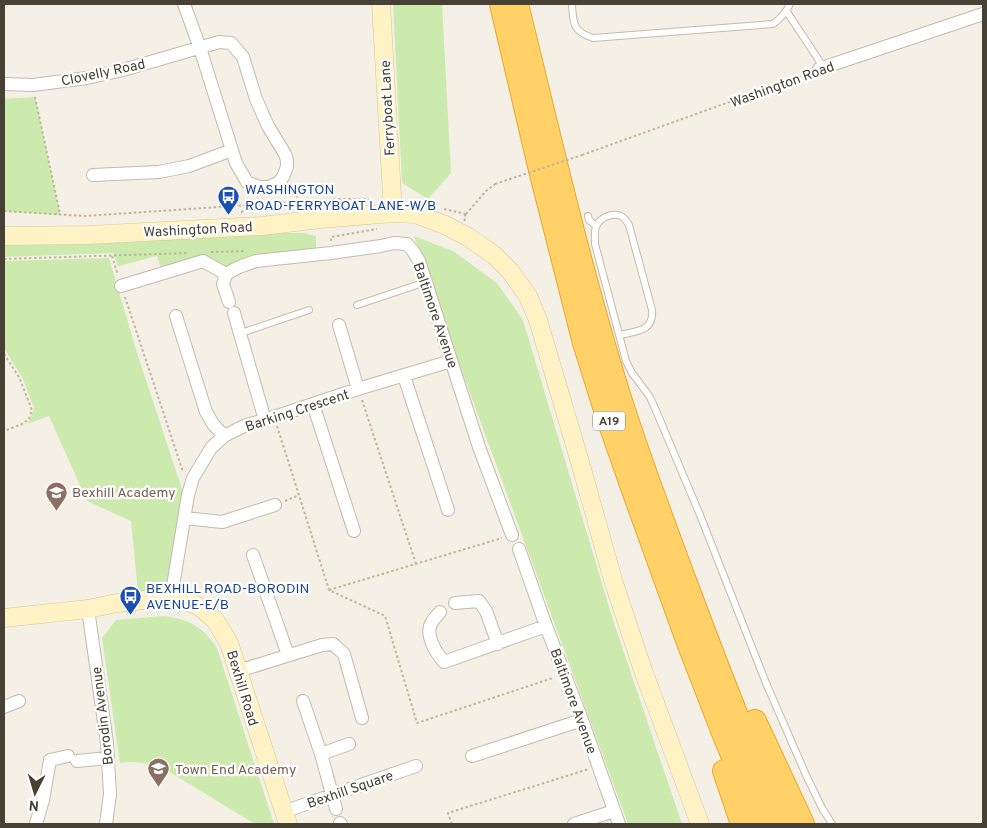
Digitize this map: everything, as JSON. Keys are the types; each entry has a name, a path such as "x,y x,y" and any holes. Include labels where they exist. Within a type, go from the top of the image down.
{"highway":[{"name":"A19","path":"501,4 539,166 584,344 609,422 687,640 761,824"},
{"name":"A19","path":"518,4 555,162 615,382 648,482 715,660 781,824"},
{"path":"648,482 725,657 802,824"},
{"path":"656,555 677,633 742,824"}],"street":[{"path":"184,4 236,162 247,182 259,187 269,187 278,183 283,177"},
{"name":"Ferryboat Lane","path":"381,4 393,213"},
{"name":"Washington Road","path":"822,69 983,14"},
{"name":"Clovelly Road","path":"4,84 33,85 96,76 220,42 231,43 244,57 256,99 268,126 287,160 287,167 283,177"},
{"path":"92,175 159,172 182,168 232,150"},
{"name":"Washington Road","path":"4,236 88,235 262,226 393,213 416,214 444,225 468,237 494,255 510,271 528,296 541,330 613,580 644,673 700,824"},
{"name":"Baltimore Avenue","path":"226,274 256,261 331,253 381,246 394,242 407,244 414,251 419,261 480,447 512,535"},
{"path":"121,286 203,262 226,274 223,284 270,418"},
{"path":"176,316 206,412 213,424 224,436"},
{"path":"339,325 358,390"},
{"name":"Barking Crescent","path":"171,598 189,491 193,478 211,448 224,436 246,425 451,361"},
{"path":"404,376 448,510"},
{"path":"313,404 354,531"},
{"path":"185,518 222,522 275,505"},
{"name":"Baltimore Avenue","path":"519,549 619,824"},
{"path":"253,554 288,655"},
{"name":"Bexhill Road","path":"4,618 88,609 117,603 153,599 180,598 200,607 215,620 230,643 285,818"},
{"path":"455,603 479,600 486,610 498,644"},
{"name":"Borodin Avenue","path":"88,609 106,733 110,794 106,824"},
{"path":"440,612 431,623 430,634 437,653 444,662 546,626"},
{"path":"238,671 322,644 333,644 344,654 362,718"},
{"path":"4,707 19,701"},
{"path":"303,701 321,754 336,809"},
{"path":"472,756 582,720"},
{"path":"321,754 349,744"},
{"path":"36,824 43,800 50,760 108,758"},
{"name":"Bexhill Square","path":"285,818 332,795 416,766"},
{"path":"574,824 614,811"}],"lane":[{"path":"572,4 573,21 576,29 583,35 593,38 773,24 787,12 790,4"},
{"path":"787,12 822,69"},
{"path":"620,335 645,328 652,322 653,317 629,226 626,220 617,215 599,221 594,237 626,361 632,373 650,397 681,468 785,729 822,808 832,824"},
{"path":"588,216 589,220 596,226"},
{"path":"357,305 426,282"},
{"path":"241,333 309,310"}],"path":[{"name":"Washington Road","path":"466,214 486,191 495,184 733,102 822,69"},
{"path":"33,85 60,215"},
{"path":"283,177 300,201 319,204"},
{"path":"4,211 85,216 300,201 368,199 370,202"},
{"path":"240,213 264,204"},
{"path":"112,256 189,491"},
{"path":"4,354 19,377 32,410 29,419 4,431"},
{"path":"358,390 416,564"},
{"path":"270,418 299,495 329,590 385,616 417,723 565,674"},
{"path":"275,505 299,495"},
{"path":"329,590 512,535"},
{"path":"452,824 448,813 598,766"}],"green space":[{"path":"393,4 442,4 451,173 428,199 402,183"},
{"path":"35,97 60,215 4,211 4,99"},
{"path":"303,233 316,236 316,249 246,259 227,266 161,269 157,256 118,266 113,253 4,257 4,245 49,245"},
{"path":"414,236 453,251 497,283 523,320 613,620 682,824 628,824"},
{"path":"109,258 138,356 183,492 169,581 156,593 138,593 131,521 87,501 49,416 27,424 34,408 23,379 4,348 4,261"},
{"path":"164,616 195,625 206,634 217,648 274,824 255,824 168,771 138,762 120,763 102,638 116,620"}],"place":[{"name":"WASHINGTON ROAD-FERRYBOAT LANE-W/B","path":"229,216"},
{"name":"Bexhill Academy","path":"56,511"},
{"name":"BEXHILL ROAD-BORODIN AVENUE-E/B","path":"130,615"},
{"name":"Town End Academy","path":"159,788"}]}
